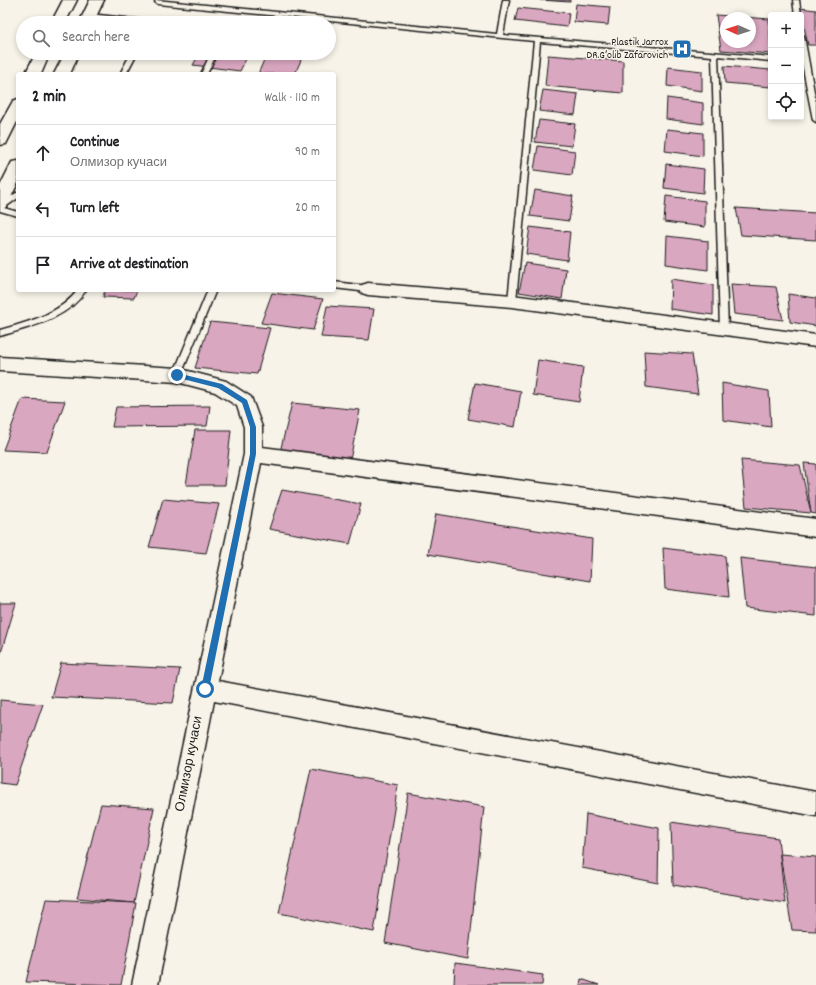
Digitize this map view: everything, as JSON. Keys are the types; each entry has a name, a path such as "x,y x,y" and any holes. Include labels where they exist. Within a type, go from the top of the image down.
{"main road":[{"path":"62,16 70,0"},
{"path":"89,16 97,0"},
{"path":"34,72 40,60"},
{"path":"63,72 69,60"},
{"path":"0,140 16,108"},
{"path":"0,203 16,170"}],"street":[{"path":"368,289 512,301 816,341"},
{"path":"0,364 177,375"},
{"name":"Олмизор кучаси","path":"146,985 253,454 253,427 245,402 220,386 177,375"},
{"path":"253,454 816,528"},
{"path":"205,689 816,804"}],"lane":[{"path":"159,0 158,2 299,16"},
{"path":"500,36 506,0"},
{"path":"796,0 798,12"},
{"path":"336,20 536,40 768,59"},
{"path":"512,301 536,40"},
{"path":"715,54 724,329"},
{"path":"124,72 130,60"},
{"path":"205,72 211,60"},
{"path":"804,65 816,120"},
{"path":"808,79 816,80"},
{"path":"0,208 16,196"},
{"path":"0,208 16,213"},
{"path":"336,285 368,289"},
{"path":"0,333 40,321 73,302 80,292"},
{"path":"177,375 211,292"}],"building":[{"path":"540,0 570,0 570,2"},
{"path":"576,4 610,7 608,25 574,22"},
{"path":"518,8 569,13 567,27 515,21"},
{"path":"800,8 816,10 816,45 808,45 804,26 804,12 801,12"},
{"path":"716,15 720,15 720,43"},
{"path":"756,18 768,19 768,54 721,50 721,48 756,48"},
{"path":"548,55 623,61 623,93 545,86"},
{"path":"196,60 246,60 240,71 193,65"},
{"path":"264,60 301,60 296,72 259,72"},
{"path":"724,66 768,70 768,87 725,83"},
{"path":"668,67 702,71 702,91 667,86"},
{"path":"543,90 578,94 575,115 539,111"},
{"path":"667,98 703,103 703,124 666,119"},
{"path":"539,120 575,124 572,146 535,142"},
{"path":"667,129 703,133 703,156 665,151"},
{"path":"538,146 575,151 572,175 534,170"},
{"path":"666,164 704,169 703,193 664,188"},
{"path":"535,190 573,196 569,221 530,216"},
{"path":"666,196 705,201 705,227 664,222"},
{"path":"736,208 816,213 816,240 741,235"},
{"path":"530,227 570,232 567,260 526,254"},
{"path":"667,236 708,241 708,270 666,264"},
{"path":"525,263 566,269 562,299 519,292"},
{"path":"671,279 713,285 713,315 670,309"},
{"path":"731,284 776,287 783,320 734,314"},
{"path":"104,292 136,292 134,298 103,297"},
{"path":"272,293 323,299 313,330 261,323"},
{"path":"788,294 816,298 816,326 790,322"},
{"path":"327,306 374,309 369,340 321,337"},
{"path":"210,322 270,328 257,374 195,368"},
{"path":"644,351 692,354 698,394 646,387"},
{"path":"538,360 583,367 579,402 533,395"},
{"path":"475,383 521,391 515,427 468,419"},
{"path":"722,383 769,391 771,427 723,420"},
{"path":"22,399 65,401 47,452 3,450"},
{"path":"292,403 360,410 350,460 280,452"},
{"path":"210,406 207,426 112,427 116,407"},
{"path":"195,430 231,430 225,485 186,485"},
{"path":"741,460 800,465 811,513 746,507"},
{"path":"804,463 816,464 816,514 811,513"},
{"path":"282,490 361,504 350,544 269,529"},
{"path":"163,499 219,504 206,553 149,547"},
{"path":"436,514 592,539 590,581 428,554"},
{"path":"663,548 725,556 729,597 665,589"},
{"path":"740,558 816,567 816,616 745,608"},
{"path":"0,603 16,603 0,656"},
{"path":"61,663 180,669 173,703 51,697"},
{"path":"0,700 43,704 15,785 0,783"},
{"path":"311,769 398,785 374,932 279,913"},
{"path":"408,793 484,807 468,959 385,943"},
{"path":"101,804 154,808 134,903 77,898"},
{"path":"586,814 659,828 658,883 582,868"},
{"path":"671,822 778,838 785,903 673,885"},
{"path":"780,854 816,857 816,931 792,930"},
{"path":"46,899 136,903 121,985 26,982"},
{"path":"455,963 543,975 542,985 454,985"},
{"path":"581,979 599,985 580,985"}],"place":[{"name":"Plastik Jarrox DR.G’olib Zafarovich","path":"682,49"}],"route":[{"path":"177,375 220,386 245,402 253,427 253,454 205,689"}]}
